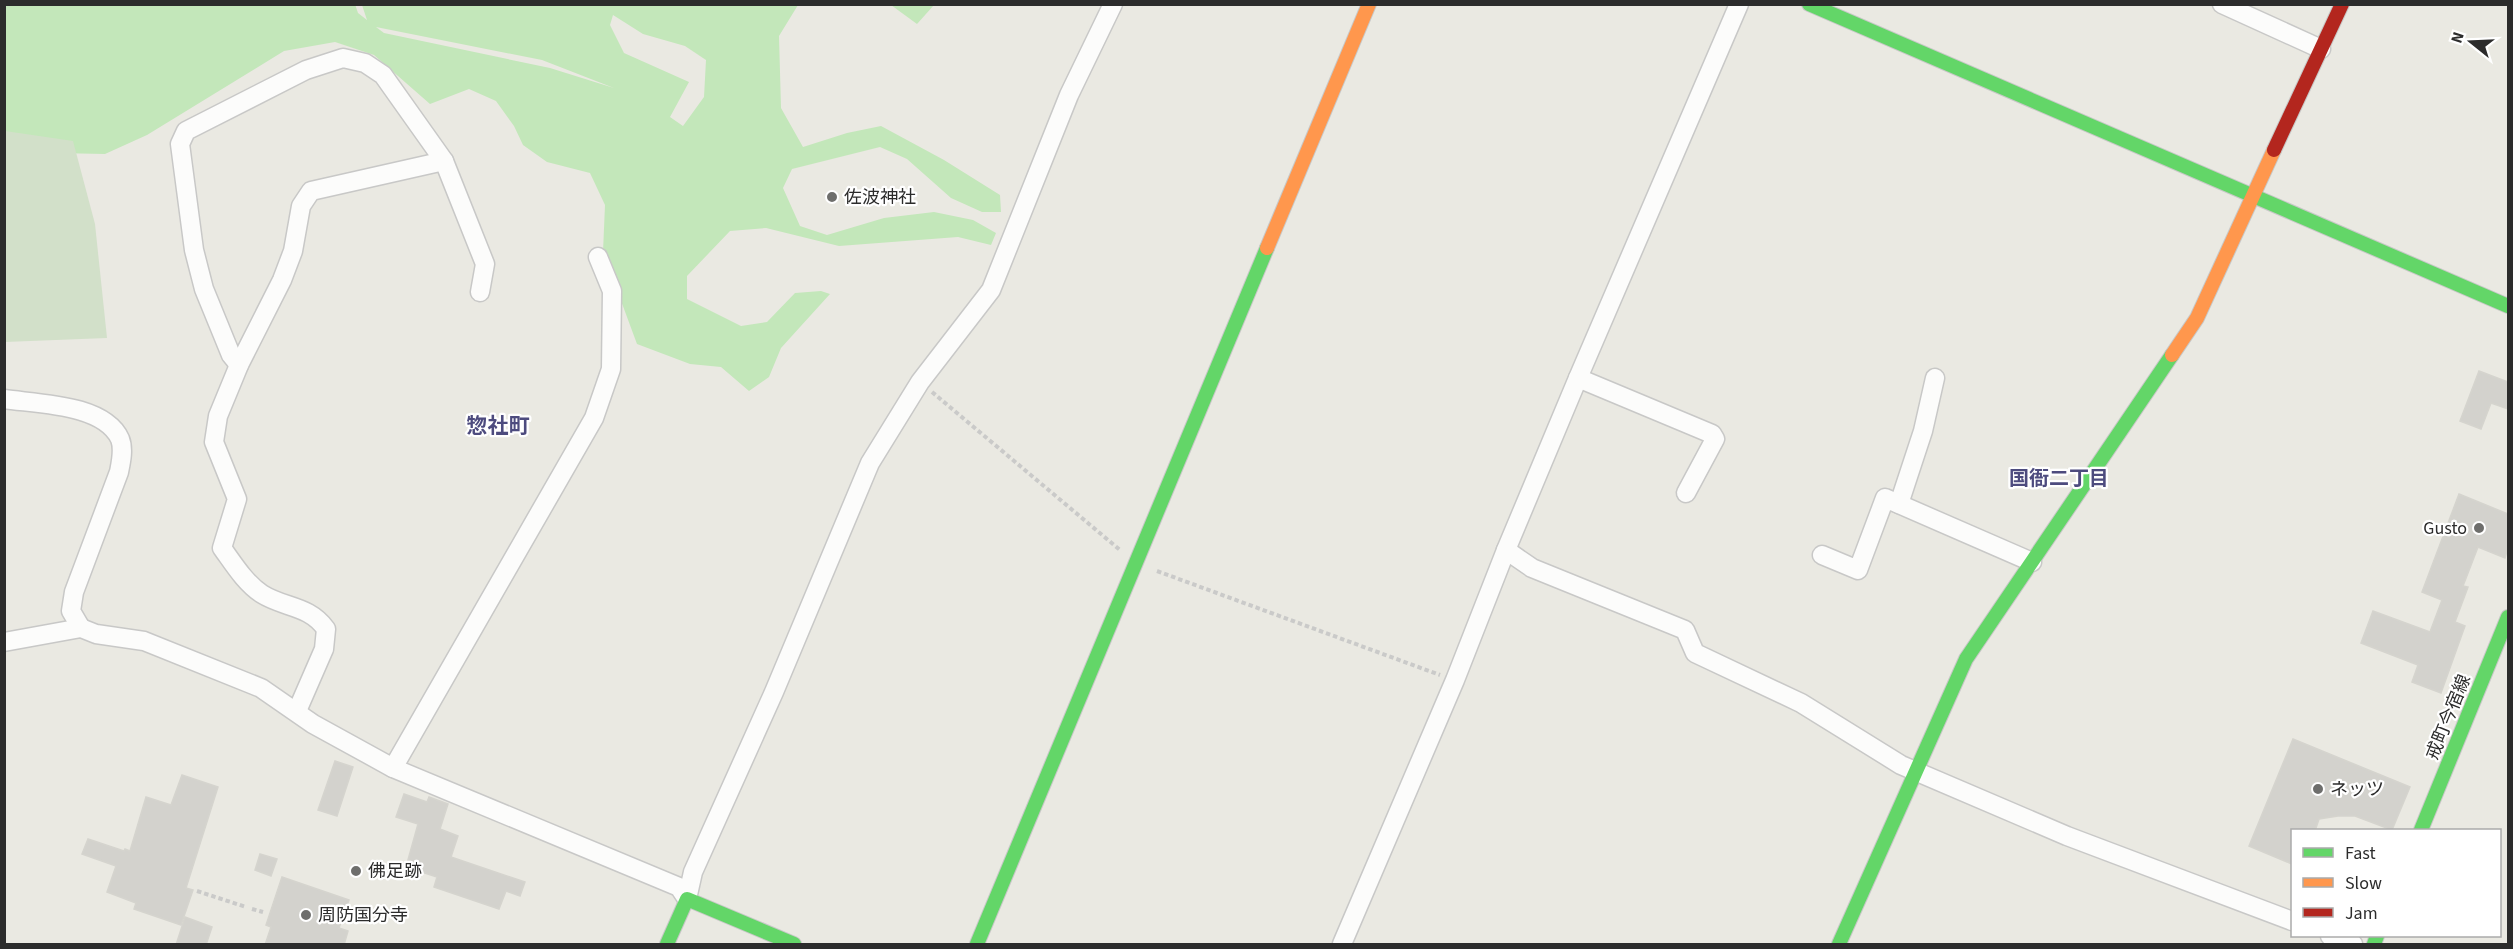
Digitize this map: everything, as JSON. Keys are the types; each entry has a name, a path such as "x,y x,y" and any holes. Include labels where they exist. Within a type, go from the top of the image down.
{"street":[{"path":"667,945 687,899 693,872 774,692 870,463 920,382 991,290 1069,96 1113,4"},
{"path":"977,945 1369,4"},
{"path":"1342,945 1455,680 1506,550 1578,378 1739,4"},
{"path":"1809,4 2508,306"},
{"path":"2222,4 2321,49"},
{"path":"1839,945 1966,659 2197,318 2255,197 2342,4"},
{"path":"239,366 231,355 204,289 194,250 180,144 186,131 306,70 343,58 365,63 383,75 444,161 485,264 480,292"},
{"path":"297,711 324,649 326,630 318,618 261,594 237,569 222,548 223,538 237,499 214,442 218,416 239,366 282,280 293,251 301,206 311,191 444,161"},
{"path":"393,768 594,418 611,369 612,291 598,257"},
{"path":"1578,378 1712,434 1715,439 1686,493"},
{"path":"1899,504 1923,431 1935,378"},
{"path":"4,399 80,410 100,418 112,428 120,441 122,457 119,472 74,592 71,611 81,628"},
{"path":"1822,555 1858,570 1885,498 2032,562"},
{"path":"1506,550 1533,568 1685,630 1695,653 1801,703 1901,765 2067,836 2291,921"},
{"name":"戒町今宿線","path":"2422,829 2508,616"},
{"path":"4,642 81,628 96,634 144,641 261,688 313,724 393,768 679,887 687,899 794,945"},
{"path":"2333,937 2353,945"}],"path":[{"path":"920,382 1136,563 1455,680"},
{"path":"196,891 246,907"},
{"path":"252,909 263,912"}],"green space":[{"path":"355,4 358,13 367,20 362,5 798,5 779,36 781,108 803,147 847,133 881,126 944,160 1000,195 1001,212 982,212 951,198 907,159 880,147 792,169 783,188 800,226 827,235 884,218 934,212 973,220 996,233 991,245 958,237 839,246 766,228 730,231 687,276 687,299 741,326 767,322 795,293 821,291 830,294 781,348 769,377 749,391 721,367 690,364 637,344 603,252 605,205 590,173 547,162 523,145 514,126 496,101 469,89 430,104 374,55 335,42 284,51 147,135 105,154 5,152 5,5","holes":["613,15 643,34 685,46 706,60 704,97 683,126 670,117 689,82 624,53 610,25","376,27 542,60 614,88 550,68 384,33"]},
{"path":"891,5 934,5 917,24"},
{"path":"5,131 73,141 95,224 107,338 5,342"}],"building":[{"path":"2479,371 2508,382 2508,409 2491,403 2481,429 2460,421"},
{"path":"2459,494 2508,514 2508,548 2505,558 2478,547 2463,586 2468,587 2455,622 2465,626 2441,693 2412,682 2418,665 2361,643 2373,611 2430,632 2442,600 2422,592"},
{"path":"2293,739 2410,787 2392,829 2355,816 2319,819 2316,829 2291,829 2291,864 2249,846"},
{"path":"335,761 353,767 337,816 318,810"},
{"path":"182,775 218,787 186,888 193,890 181,925 134,909 136,903 107,892 116,866 82,854 88,839 130,851 146,797 171,805"},
{"path":"404,794 427,802 429,797 448,804 440,829 458,836 451,857 525,882 520,896 506,891 499,909 434,887 437,877 406,867 418,824 396,817"},
{"path":"260,854 277,859 271,876 255,870"},
{"name":"周防国分寺","path":"282,877 349,900 339,928 348,931 344,945 265,945 271,927 266,925"},
{"path":"185,917 212,927 206,945 176,945"}],"traffic: fast":[{"path":"1809,4 2508,306"},
{"path":"977,944 1267,248"},
{"path":"1839,944 1966,659 2172,355"},
{"path":"2421,829 2508,617"},
{"path":"667,944 687,899 794,944"},
{"path":"2374,944 2377,937"}],"traffic: slow":[{"path":"1267,248 1369,4"},
{"path":"2172,355 2197,318 2274,150"}],"traffic: jam":[{"path":"2274,150 2342,4"}],"place":[{"name":"佐波神社","path":"832,197"},
{"name":"Gusto","path":"2479,528"},
{"name":"ネッツ","path":"2318,789"},
{"name":"佛足跡","path":"356,871"},
{"name":"周防国分寺","path":"306,915"}],"district":[{"name":"惣社町","path":"498,426"},
{"name":"国衙二丁目","path":"2059,478"}]}
